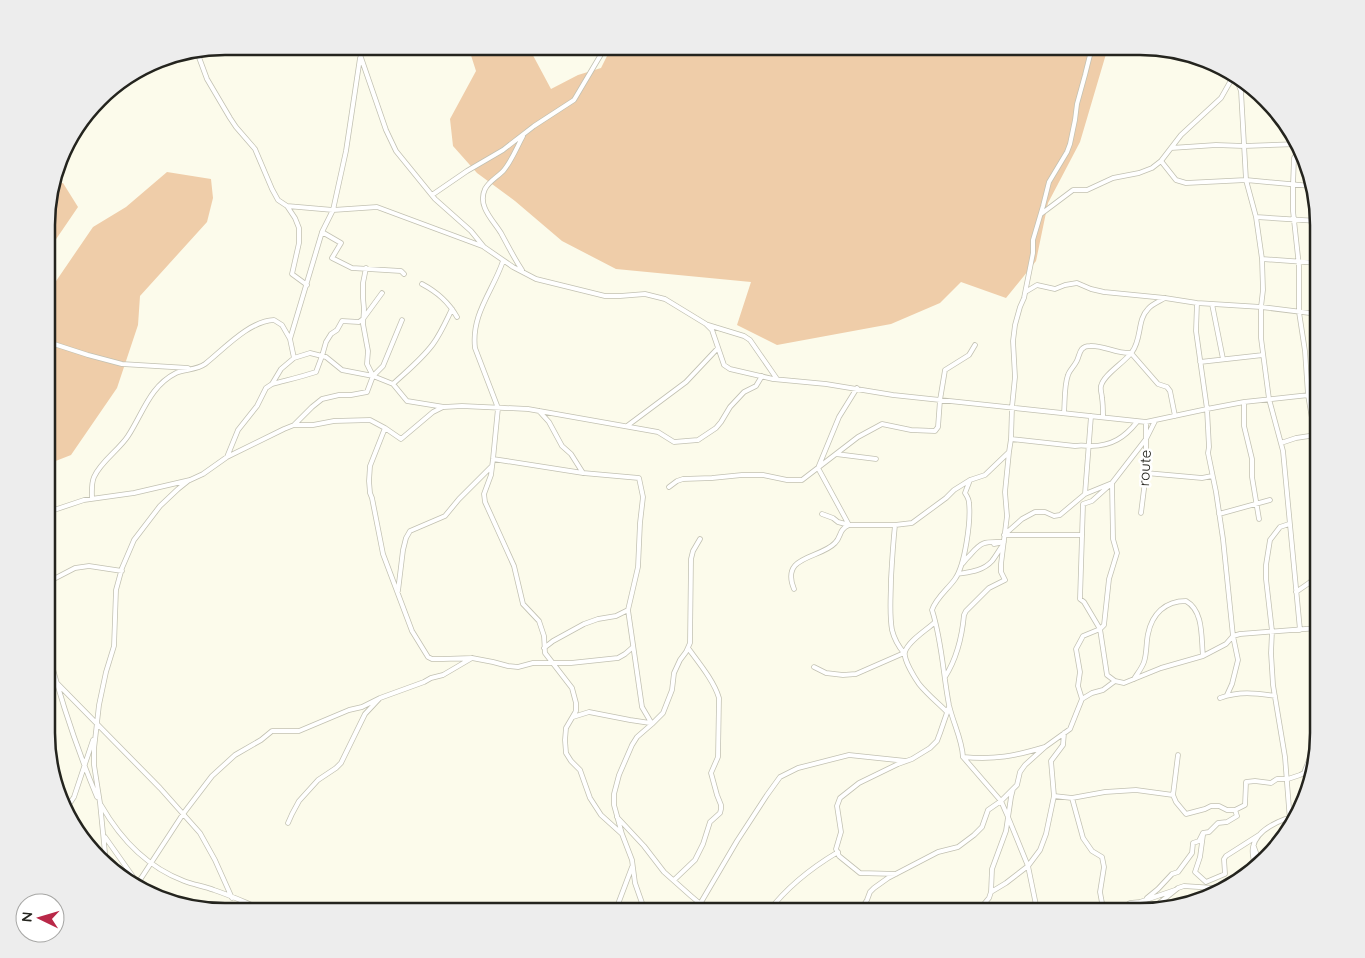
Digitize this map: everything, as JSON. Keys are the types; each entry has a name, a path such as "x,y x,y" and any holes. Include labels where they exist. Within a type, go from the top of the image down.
{"street":[{"path":"432,195 467,171 503,150 574,100 601,55"},
{"path":"945,677 959,647 966,611 989,588 1005,580 1000,564 1007,516 1005,492 1015,377 1013,341 1015,325 1026,291 1033,253 1033,240 1048,182 1070,144 1077,104 1090,55"},
{"path":"199,57 207,79 230,118 255,148 278,200 287,206 295,218 299,228 299,243 292,274 307,285"},
{"path":"360,57 386,130 396,151 432,195 471,231 484,247"},
{"path":"290,339 322,232 333,210 346,151 360,57"},
{"path":"1041,214 1073,190 1087,190 1113,178 1139,173 1152,168 1161,161 1181,134 1221,98 1230,81"},
{"path":"1239,87 1246,180 1256,217 1262,259 1261,338 1269,399 1281,443 1300,630"},
{"path":"524,134 504,170 486,187 483,196 485,208 490,218 499,230 514,259 524,272"},
{"path":"1171,148 1216,145 1290,145"},
{"path":"1295,155 1292,185 1298,261 1299,312 1310,404"},
{"path":"1161,161 1176,180 1186,183 1246,180 1305,186"},
{"path":"287,206 333,210 377,208 484,247 536,279 605,296 645,294 665,299 706,324 712,330 724,365 730,369 777,379 857,388 893,395 1137,422 1155,421 1207,408 1308,394"},
{"path":"1256,217 1310,221"},
{"path":"322,232 341,243 332,258 352,268 401,271 404,274"},
{"path":"1262,259 1310,262"},
{"path":"503,260 499,273 479,312 474,338 475,348 498,408 491,475 484,494 485,502 514,566 523,604 539,620 544,636 545,653 572,688 576,711 566,728 566,753 580,770 590,798 601,815 622,834"},
{"path":"366,268 363,283 363,324 368,351 367,364 373,376"},
{"path":"1026,291 1037,285 1055,289 1077,283 1104,292 1310,313"},
{"path":"422,284 440,295 456,317"},
{"path":"227,458 238,430 257,406 266,388 272,384 304,377 316,372 326,342 331,334 337,330 342,321 359,322 363,319 382,293"},
{"path":"1103,418 1101,386 1105,378 1131,353 1138,341 1140,325 1148,309 1165,298"},
{"path":"1197,303 1196,331 1207,408 1208,453 1223,539 1233,636 1238,662 1227,695"},
{"path":"1212,304 1224,359"},
{"path":"393,384 432,345 452,309"},
{"path":"92,499 92,483 95,475 128,437 150,395 176,373 202,366 249,328 264,321 274,320 282,325 290,339 294,358"},
{"path":"294,425 322,399 367,392 373,376 383,366 402,320"},
{"path":"706,324 744,336 750,340 777,379"},
{"path":"55,344 122,364 188,368 202,366"},
{"path":"668,487 683,479 742,475 763,475 787,480 802,480 864,433 882,424 911,430 935,431 938,427 945,370 968,355 975,345"},
{"path":"1064,413 1068,376 1079,352 1089,346 1131,353 1158,384 1170,391 1175,416"},
{"path":"628,426 686,382 718,348"},
{"path":"272,384 281,369 294,358 310,353 326,357 342,370 373,376 393,384 407,402 444,407 462,406 539,410 658,432 674,442 698,440 716,428 734,402 744,392 756,386 762,376"},
{"path":"1200,362 1263,354"},
{"path":"818,468 839,417 857,388"},
{"path":"1244,402 1244,426 1252,459 1252,477 1259,519"},
{"path":"105,853 94,765 96,733 106,672 114,646 116,590 134,540 160,506 190,480 227,458 284,429 294,425 370,420 401,438 433,412 444,407"},
{"path":"539,410 549,422 562,446 571,454 583,473"},
{"path":"1085,494 1092,416"},
{"path":"1155,421 1146,439 1112,483 1092,501 1083,504 1080,599 1084,602 1100,629 1107,675 1115,681 1124,683 1161,668 1203,656 1226,644 1233,636 1310,629"},
{"path":"1011,439 1075,446 1083,444 1089,446 1102,445 1127,434 1137,422"},
{"name":"route","path":"1141,513 1146,473 1146,422"},
{"path":"385,428 370,466 369,481 383,554 412,630 428,657 432,659 472,658 513,667 533,663 571,663 618,658 633,647"},
{"path":"1281,443 1296,438 1310,438"},
{"path":"822,514 849,525 912,523 954,490 970,480 985,475 1009,452"},
{"path":"836,454 876,459"},
{"path":"493,459 583,473 639,478 643,497 638,567 628,610 632,626 633,647 642,707 651,724"},
{"path":"398,593 403,550 410,531 445,516 492,466"},
{"path":"818,468 849,525"},
{"path":"1146,473 1202,478 1212,476"},
{"path":"55,510 84,500 134,493 190,480"},
{"path":"961,567 969,518 969,501 965,493 970,480"},
{"path":"1004,534 1022,519 1035,512 1045,512 1054,516 1060,515 1085,494 1112,483"},
{"path":"1082,699 1078,686 1080,672 1076,649 1083,636 1100,629 1104,625 1108,579 1116,552 1113,539 1112,483"},
{"path":"1219,514 1270,500"},
{"path":"1289,524 1280,528 1270,540 1266,564 1266,579 1272,631 1271,653 1275,696 1288,779 1291,812"},
{"path":"794,589 790,580 791,572 796,565 835,544 841,530 849,525"},
{"path":"895,525 890,595 892,632 920,685 947,712"},
{"path":"1004,534 1081,535"},
{"path":"642,903 614,806 614,794 630,749 637,737 663,713 672,690 674,673 690,643 691,559 700,539"},
{"path":"1004,544 989,542 977,546 966,559 958,574 932,610 949,705 962,744 963,757 1001,801 1028,866 1036,903"},
{"path":"994,544 1004,544"},
{"path":"958,574 980,570 987,566 1004,544"},
{"path":"55,578 75,568 88,566 122,571"},
{"path":"1296,592 1310,582"},
{"path":"1134,679 1144,661 1147,636 1152,622 1166,605 1186,601 1195,609 1199,616 1203,656"},
{"path":"544,648 553,640 584,624 616,616 628,610"},
{"path":"814,667 826,673 856,674 904,654 915,639 935,622"},
{"path":"674,880 695,860 703,844 710,822 720,813 721,809 711,773 718,757 719,698 688,648"},
{"path":"140,880 183,814 212,776 235,755 261,740 272,731 299,731 431,678 443,675 472,658"},
{"path":"55,679 69,724 100,803 124,837 150,863 167,873 245,903"},
{"path":"865,903 874,888 938,852 958,847 982,827 988,810 1014,789 1020,772 1025,766 1045,747 1070,729 1082,699 1092,693 1103,690 1115,681"},
{"path":"56,683 160,788 200,833 215,860 232,898"},
{"path":"1220,698 1247,692 1275,696"},
{"path":"288,824 300,800 318,780 336,768 341,762 365,714 380,698"},
{"path":"896,874 860,873 839,856 836,849 841,832 837,806 840,798 859,783 912,759 937,742 949,705"},
{"path":"639,721 642,707"},
{"path":"573,717 589,712 651,724"},
{"path":"70,803 74,797 96,733"},
{"path":"992,892 1028,866 1040,850 1046,834 1054,796 1051,761 1063,745 1064,733"},
{"path":"963,757 1001,758 1045,747"},
{"path":"701,903 737,841 780,777 798,768 849,755 906,761"},
{"path":"1178,755 1172,795 1186,814 1211,806 1235,810 1245,805 1246,782 1271,783 1277,780 1288,779 1304,773 1307,765"},
{"path":"985,903 992,892 992,869 1006,831 1014,789"},
{"path":"1054,796 1072,798 1105,792 1136,790 1172,795"},
{"path":"1072,798 1083,838 1092,851 1102,857 1104,867 1100,892 1102,903"},
{"path":"1148,898 1172,874 1178,872 1192,853 1193,843 1198,841 1204,833 1209,832 1218,823 1227,822 1236,816 1235,810"},
{"path":"617,817 644,846 664,872 699,903"},
{"path":"1254,859 1253,845 1260,835 1266,828 1286,819"},
{"path":"1204,833 1200,857 1194,872 1206,882 1225,874 1224,859 1226,856 1260,835"},
{"path":"104,835 130,874"},
{"path":"1253,845 1257,856"},
{"path":"776,903 793,884 838,852"},
{"path":"618,903 632,866"},
{"path":"1129,903 1140,902 1184,886 1210,888"},
{"path":"1160,902 1178,888"}],"shaded area":[{"path":"471,55 533,55 551,89 578,75 601,68 608,55 1106,55 1080,142 1048,203 1036,261 1006,298 961,282 940,303 891,324 777,345 737,325 751,282 616,269 562,241 515,201 477,173 453,146 450,119 476,71"},
{"path":"167,172 211,179 213,198 207,222 140,296 138,325 117,388 71,455 55,461 55,283 93,227 126,207"},
{"path":"63,183 78,207 55,241 56,202 60,184"}]}
